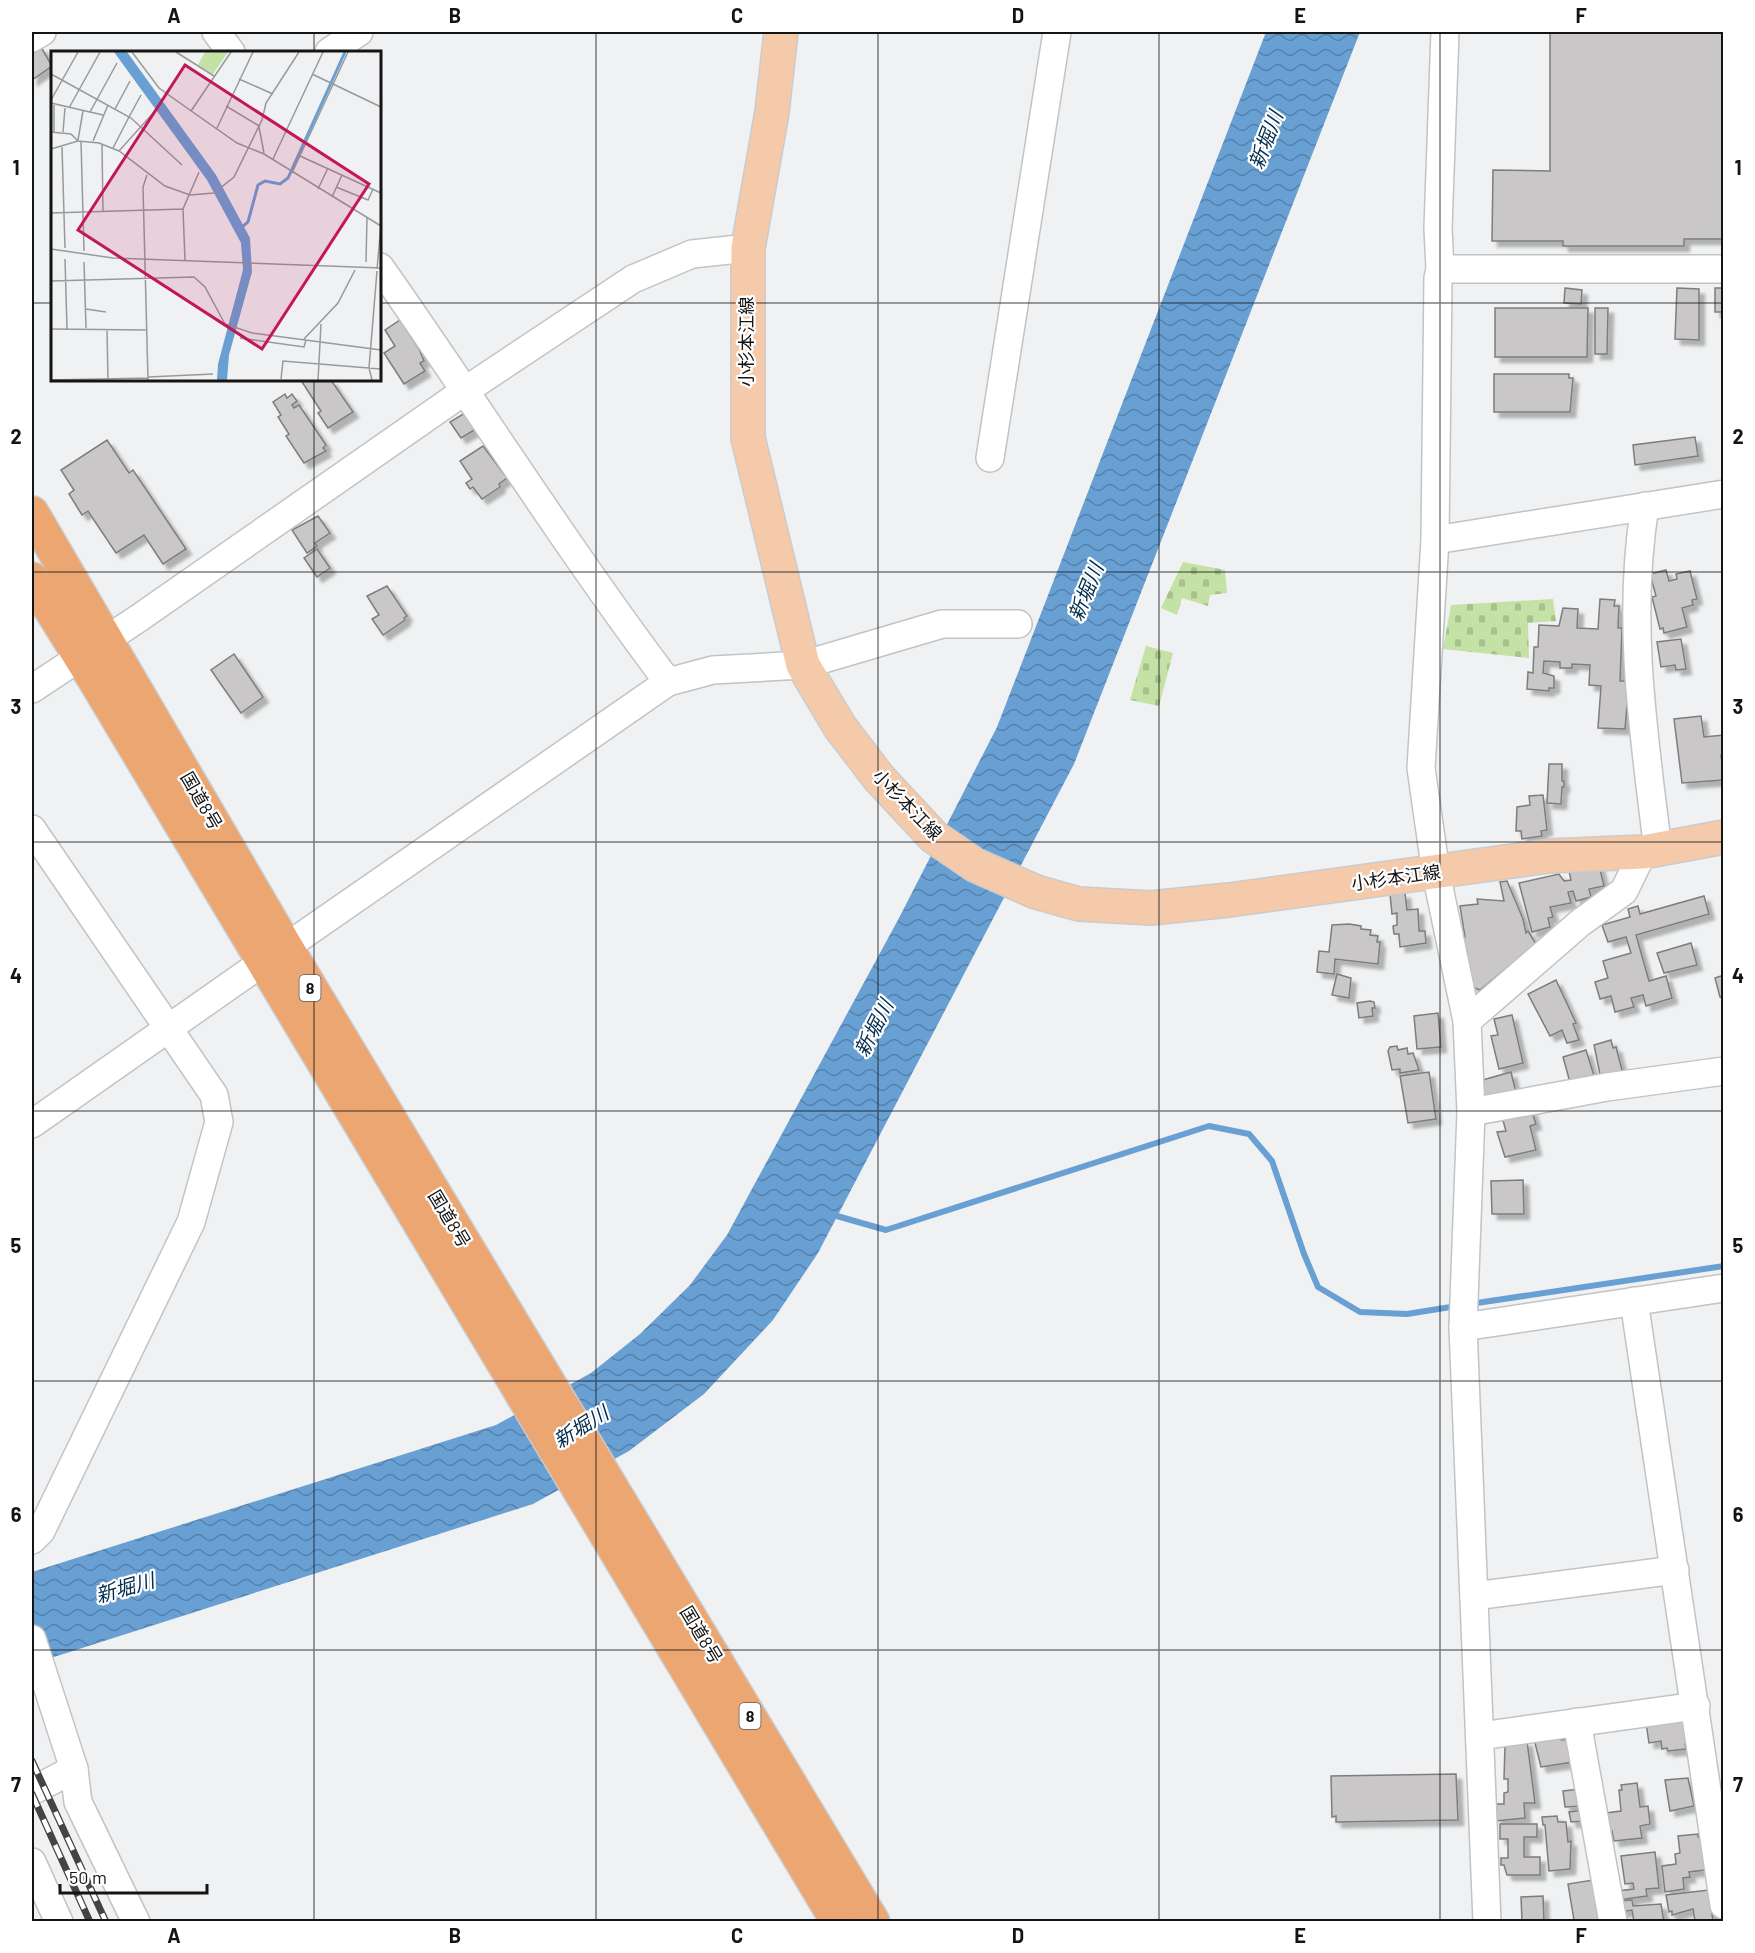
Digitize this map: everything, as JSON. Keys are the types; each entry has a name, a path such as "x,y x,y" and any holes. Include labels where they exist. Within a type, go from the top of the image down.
{"highway":[{"name":"国道8号","path":"32,513 92,648 274,954 614,1518 873,1922"},
{"name":"国道8号","path":"32,579 92,648"},
{"name":"国道8号","path":"614,1518 838,1922"}],"main road":[{"name":"小杉本江線","path":"781,32 772,112 748,248 748,438 803,665 840,727 879,778 934,837 975,865 1017,886 1078,904 1151,908 1436,873 1549,856 1650,851 1724,837"}],"street":[{"path":"32,38 42,32"},
{"path":"216,32 230,51"},
{"path":"330,51 359,32"},
{"path":"990,458 1057,32"},
{"path":"1445,32 1438,228 1440,269 1438,278 1435,540 1422,768 1436,873 1467,1021 1471,1112 1463,1327 1487,1922"},
{"path":"32,689 466,390 633,279 692,254 748,248"},
{"path":"381,268 466,390 611,607 668,682"},
{"path":"1440,269 1724,269"},
{"path":"1435,540 1724,494"},
{"path":"1467,1021 1580,923 1624,891 1650,851 1635,633 1640,533 1645,506"},
{"path":"32,1124 668,682 713,670 803,665 942,624 1018,624"},
{"path":"32,829 214,1095 219,1122 215,1143 191,1222 41,1531 32,1540"},
{"path":"1471,1112 1607,1088 1724,1071"},
{"path":"1463,1327 1724,1288"},
{"path":"1634,1301 1724,1905"},
{"path":"1474,1596 1675,1570"},
{"path":"32,1639 74,1769 78,1802 135,1922"},
{"path":"1480,1736 1696,1706"},
{"path":"1577,1722 1612,1922"},
{"path":"32,1791 74,1769"},
{"path":"32,1862 59,1922"}],"green space":[{"path":"1183,562 1225,570 1227,593 1210,595 1208,606 1182,598 1177,615 1161,608"},
{"path":"1553,599 1556,621 1528,623 1529,658 1443,649 1451,605"},
{"path":"1146,646 1173,653 1159,706 1130,700"}],"water":[{"name":"新堀川","path":"1266,32 1360,32 1074,764 818,1253 773,1320 704,1394 629,1451 533,1504 32,1664 32,1572 496,1425 591,1373 640,1334 690,1285 727,1235 899,918 997,727"}],"building":[{"path":"1550,32 1724,32 1724,239 1684,239 1684,246 1563,246 1563,241 1492,241 1493,170 1550,171"},
{"path":"41,47 51,67 32,80 32,54"},
{"path":"1565,288 1582,290 1581,304 1564,303"},
{"path":"1677,288 1699,289 1699,340 1675,339"},
{"path":"1715,288 1724,288 1724,312 1715,312"},
{"path":"1495,308 1588,308 1587,357 1495,357"},
{"path":"1595,308 1608,308 1607,354 1595,354"},
{"path":"400,320 419,349 424,361 420,363 425,371 404,384 384,353 395,346 385,330"},
{"path":"1494,374 1569,374 1569,378 1573,378 1570,412 1494,412"},
{"path":"332,381 353,412 328,428 318,413 321,411 302,382"},
{"path":"285,394 287,398 292,394 297,401 292,405 294,408 299,405 326,445 323,448 326,451 304,463 286,436 289,434 278,417 281,415 273,402"},
{"path":"465,413 476,429 461,438 450,422"},
{"path":"1695,437 1698,456 1635,465 1633,445"},
{"path":"107,440 129,473 133,470 186,549 163,564 144,535 116,553 88,511 82,515 69,494 74,490 61,470"},
{"path":"483,446 507,478 499,484 500,487 482,499 473,487 470,489 466,483 472,479 460,461"},
{"path":"318,516 330,533 315,543 317,546 307,553 292,530"},
{"path":"317,549 330,568 317,577 304,558"},
{"path":"1666,570 1669,581 1677,579 1676,574 1690,571 1697,599 1692,600 1693,605 1682,608 1687,627 1664,633 1663,628 1660,629 1652,597 1656,596 1650,574"},
{"path":"387,586 407,616 405,620 383,635 372,619 379,615 367,596"},
{"path":"1600,599 1615,600 1614,606 1619,606 1618,628 1622,628 1620,681 1629,681 1625,729 1598,728 1601,686 1589,685 1590,665 1572,664 1572,668 1560,668 1560,662 1544,661 1543,673 1554,676 1554,688 1549,688 1549,691 1527,689 1528,672 1533,673 1534,647 1538,647 1539,625 1559,626 1563,608 1578,609 1577,628 1598,629"},
{"path":"1681,639 1686,669 1676,670 1675,665 1661,667 1657,642"},
{"path":"234,654 263,697 241,713 211,670"},
{"path":"1701,716 1704,737 1724,735 1724,755 1721,755 1724,780 1682,783 1674,719"},
{"path":"1549,764 1562,764 1564,787 1562,787 1561,804 1547,803"},
{"path":"1543,795 1547,830 1541,831 1542,836 1522,839 1521,831 1516,831 1517,807 1530,805 1529,796"},
{"path":"1599,865 1604,886 1589,889 1591,897 1576,901 1573,891 1568,892 1571,903 1550,907 1553,917 1548,918 1550,927 1532,932 1519,883 1559,874 1564,881 1571,880 1569,871"},
{"path":"1507,881 1523,919 1526,933 1528,931 1536,944 1480,990 1472,987 1466,947 1463,947 1462,936 1465,937 1460,906 1478,904 1477,899 1504,901 1500,882"},
{"path":"1405,893 1407,910 1418,909 1419,931 1425,931 1426,943 1400,947 1399,934 1394,934 1393,926 1397,925 1397,913 1392,914 1390,894"},
{"path":"1704,896 1709,914 1636,935 1649,981 1666,976 1672,998 1646,1006 1643,995 1631,998 1634,1007 1615,1012 1611,996 1600,999 1595,982 1608,978 1603,961 1631,953 1626,937 1608,942 1602,925 1630,917 1628,909 1638,906 1640,914"},
{"path":"1349,924 1371,930 1370,935 1378,936 1377,942 1380,942 1378,964 1335,959 1334,974 1317,972 1319,951 1329,952 1332,925"},
{"path":"1691,943 1697,965 1664,973 1657,953"},
{"path":"1337,974 1351,978 1349,998 1332,995"},
{"path":"1724,975 1724,999 1720,997 1715,978"},
{"path":"1556,980 1576,1023 1573,1024 1579,1040 1567,1043 1562,1030 1550,1036 1528,994"},
{"path":"1374,1002 1373,1016 1359,1018 1357,1003"},
{"path":"1438,1013 1441,1047 1417,1049 1414,1016"},
{"path":"1512,1015 1523,1063 1499,1069 1491,1036 1498,1035 1494,1019"},
{"path":"1611,1040 1613,1048 1616,1047 1623,1074 1601,1079 1594,1045"},
{"path":"1397,1046 1398,1050 1407,1048 1408,1054 1413,1053 1419,1070 1400,1073 1400,1069 1392,1070 1388,1051 1390,1047"},
{"path":"1586,1050 1595,1079 1571,1086 1563,1057"},
{"path":"1429,1072 1436,1119 1408,1123 1400,1076"},
{"path":"1511,1072 1516,1093 1484,1101 1479,1081"},
{"path":"1531,1109 1536,1124 1530,1126 1536,1150 1505,1157 1497,1132 1506,1131 1502,1117"},
{"path":"1523,1180 1524,1214 1492,1214 1491,1181"},
{"path":"1684,1718 1688,1743 1685,1744 1686,1749 1668,1751 1667,1748 1662,1749 1661,1741 1649,1743 1646,1723"},
{"path":"1560,1735 1561,1740 1570,1739 1573,1762 1541,1767 1534,1739"},
{"path":"1527,1741 1535,1803 1524,1803 1525,1818 1496,1821 1495,1804 1504,1804 1504,1793 1508,1792 1508,1779 1504,1779 1505,1745"},
{"path":"1456,1774 1458,1820 1336,1822 1336,1816 1332,1817 1331,1776"},
{"path":"1688,1778 1694,1806 1670,1811 1665,1780"},
{"path":"1637,1783 1640,1807 1648,1806 1650,1824 1640,1826 1642,1838 1614,1841 1612,1831 1609,1832 1606,1813 1621,1811 1619,1790 1622,1790 1621,1785"},
{"path":"1580,1789 1582,1806 1565,1807 1563,1791"},
{"path":"1584,1810 1585,1821 1571,1822 1569,1812"},
{"path":"1557,1816 1558,1822 1566,1822 1568,1842 1571,1841 1570,1869 1549,1871 1545,1825 1543,1825 1542,1817"},
{"path":"1500,1824 1537,1824 1537,1837 1524,1837 1524,1857 1540,1857 1540,1875 1507,1875 1504,1865 1501,1865 1501,1858 1508,1858 1508,1839 1500,1839"},
{"path":"1698,1834 1698,1837 1701,1837 1705,1870 1689,1872 1690,1877 1683,1878 1684,1889 1665,1892 1662,1866 1676,1864 1675,1854 1680,1853 1678,1836"},
{"path":"1655,1852 1659,1888 1646,1889 1647,1896 1618,1900 1617,1891 1634,1889 1633,1883 1625,1884 1621,1856"},
{"path":"1593,1880 1601,1922 1569,1922 1574,1920 1568,1884"},
{"path":"1709,1890 1713,1922 1690,1922 1695,1921 1693,1909 1672,1915 1672,1911 1669,1912 1666,1895"},
{"path":"1543,1896 1544,1922 1522,1922 1521,1897"},
{"path":"1632,1900 1633,1906 1661,1904 1664,1922 1634,1922 1632,1910 1621,1912 1619,1901"}],"waterway":[{"path":"830,1214 886,1230 1209,1126 1249,1134 1272,1161 1304,1254 1318,1287 1360,1312 1407,1314 1457,1306"},
{"path":"1470,1304 1724,1266"}],"railway":[{"path":"32,1761 106,1922"},
{"path":"32,1794 90,1922"}]}
